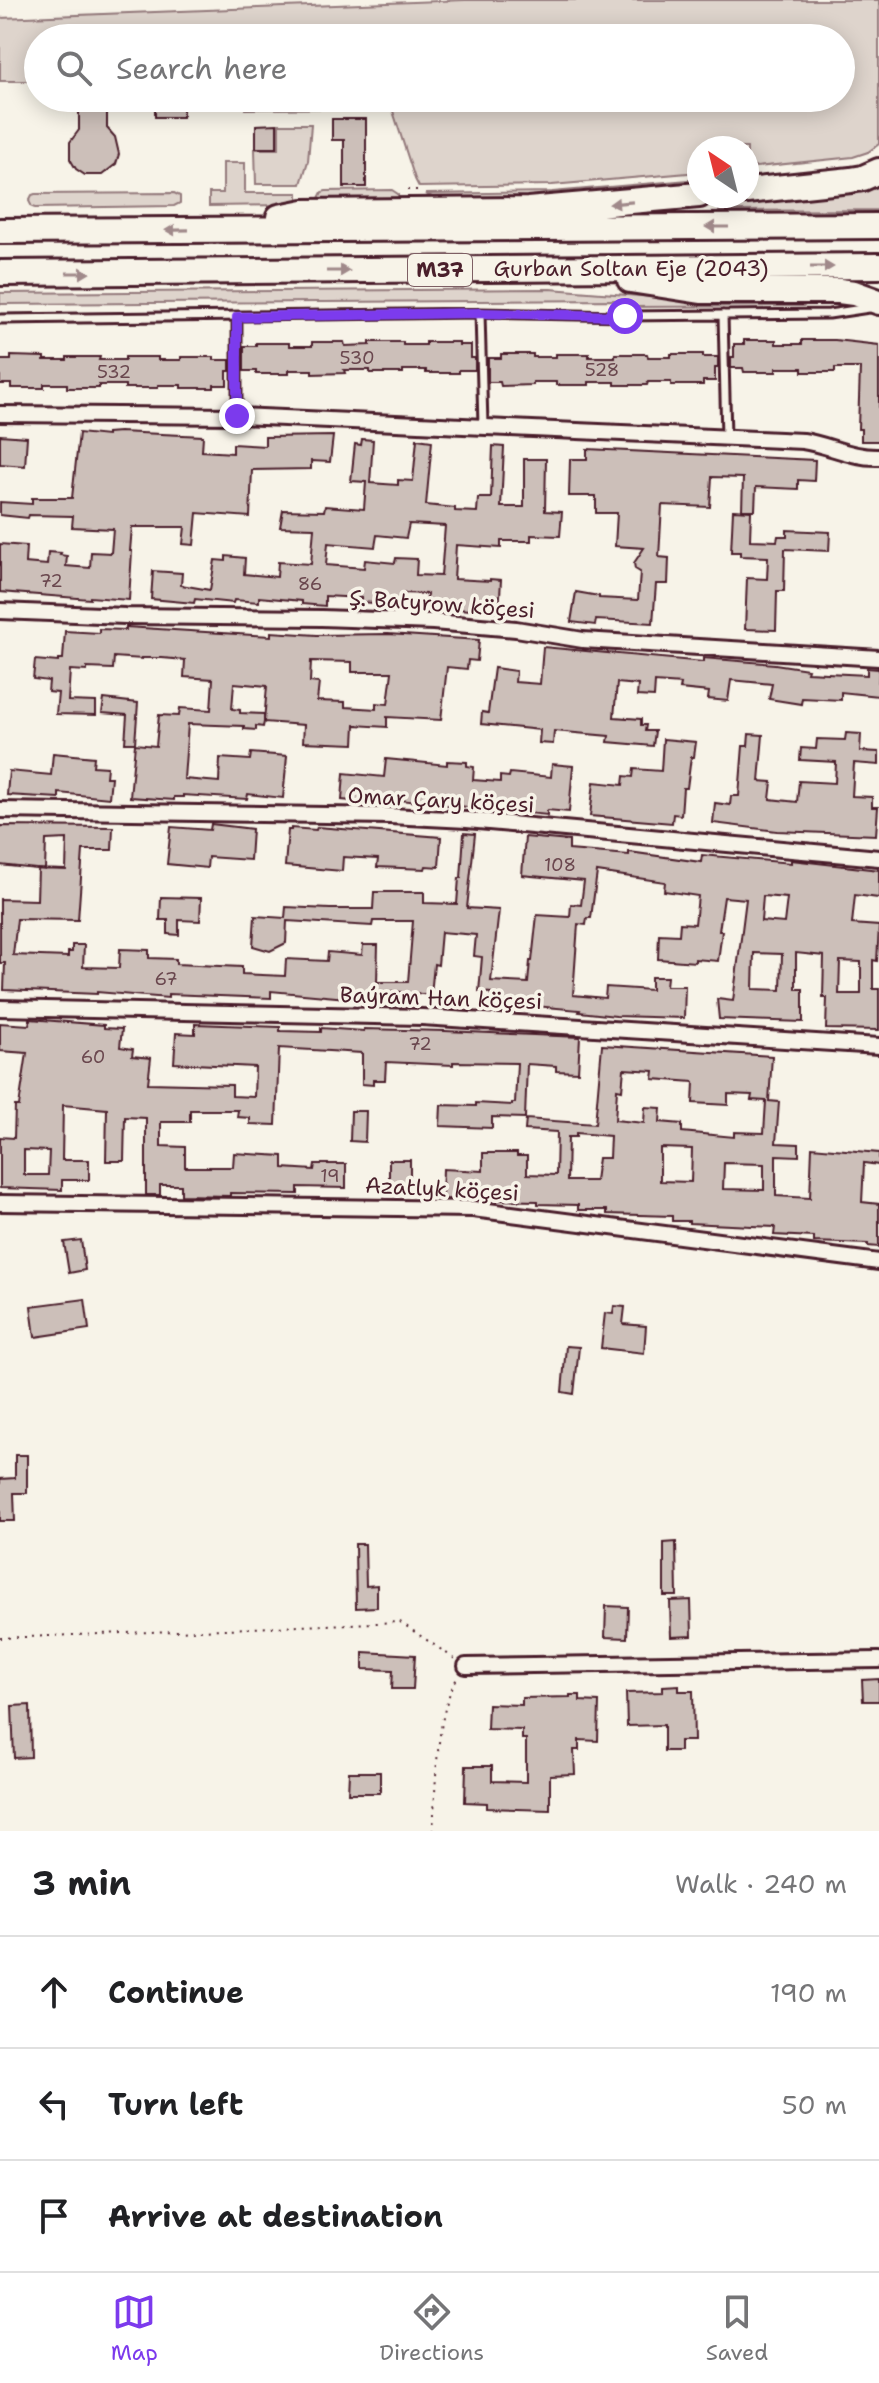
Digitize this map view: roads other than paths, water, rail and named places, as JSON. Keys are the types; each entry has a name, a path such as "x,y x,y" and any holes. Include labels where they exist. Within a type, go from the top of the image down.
{"highway":[{"path":"759,190 851,180 879,171"},
{"path":"217,229 304,212 422,201 528,210 687,196"},
{"path":"422,201 586,228"},
{"name":"Gurban Soltan Eje (2043)","path":"0,231 879,226"},
{"name":"Gurban Soltan Eje (2043)","path":"0,273 879,266"},
{"path":"565,269 701,291 839,291 854,293 879,304"}],"street":[{"path":"0,414 237,416 803,441 826,445 853,456 879,457"},
{"name":"Ş. Batyrow köçesi","path":"0,611 433,622 516,629 583,640 879,658"},
{"name":"Omar Çary köçesi","path":"0,810 467,820 879,858"},
{"name":"Baýram Han köçesi","path":"0,1008 422,1017 879,1046"},
{"name":"Azatlyk köçesi","path":"0,1203 473,1209 879,1262"},
{"path":"466,1666 879,1660"}],"lane":[{"path":"0,319 480,313 829,314 879,304"},
{"path":"480,313 483,426"},
{"path":"723,315 726,438"},
{"path":"237,317 237,416"}]}
